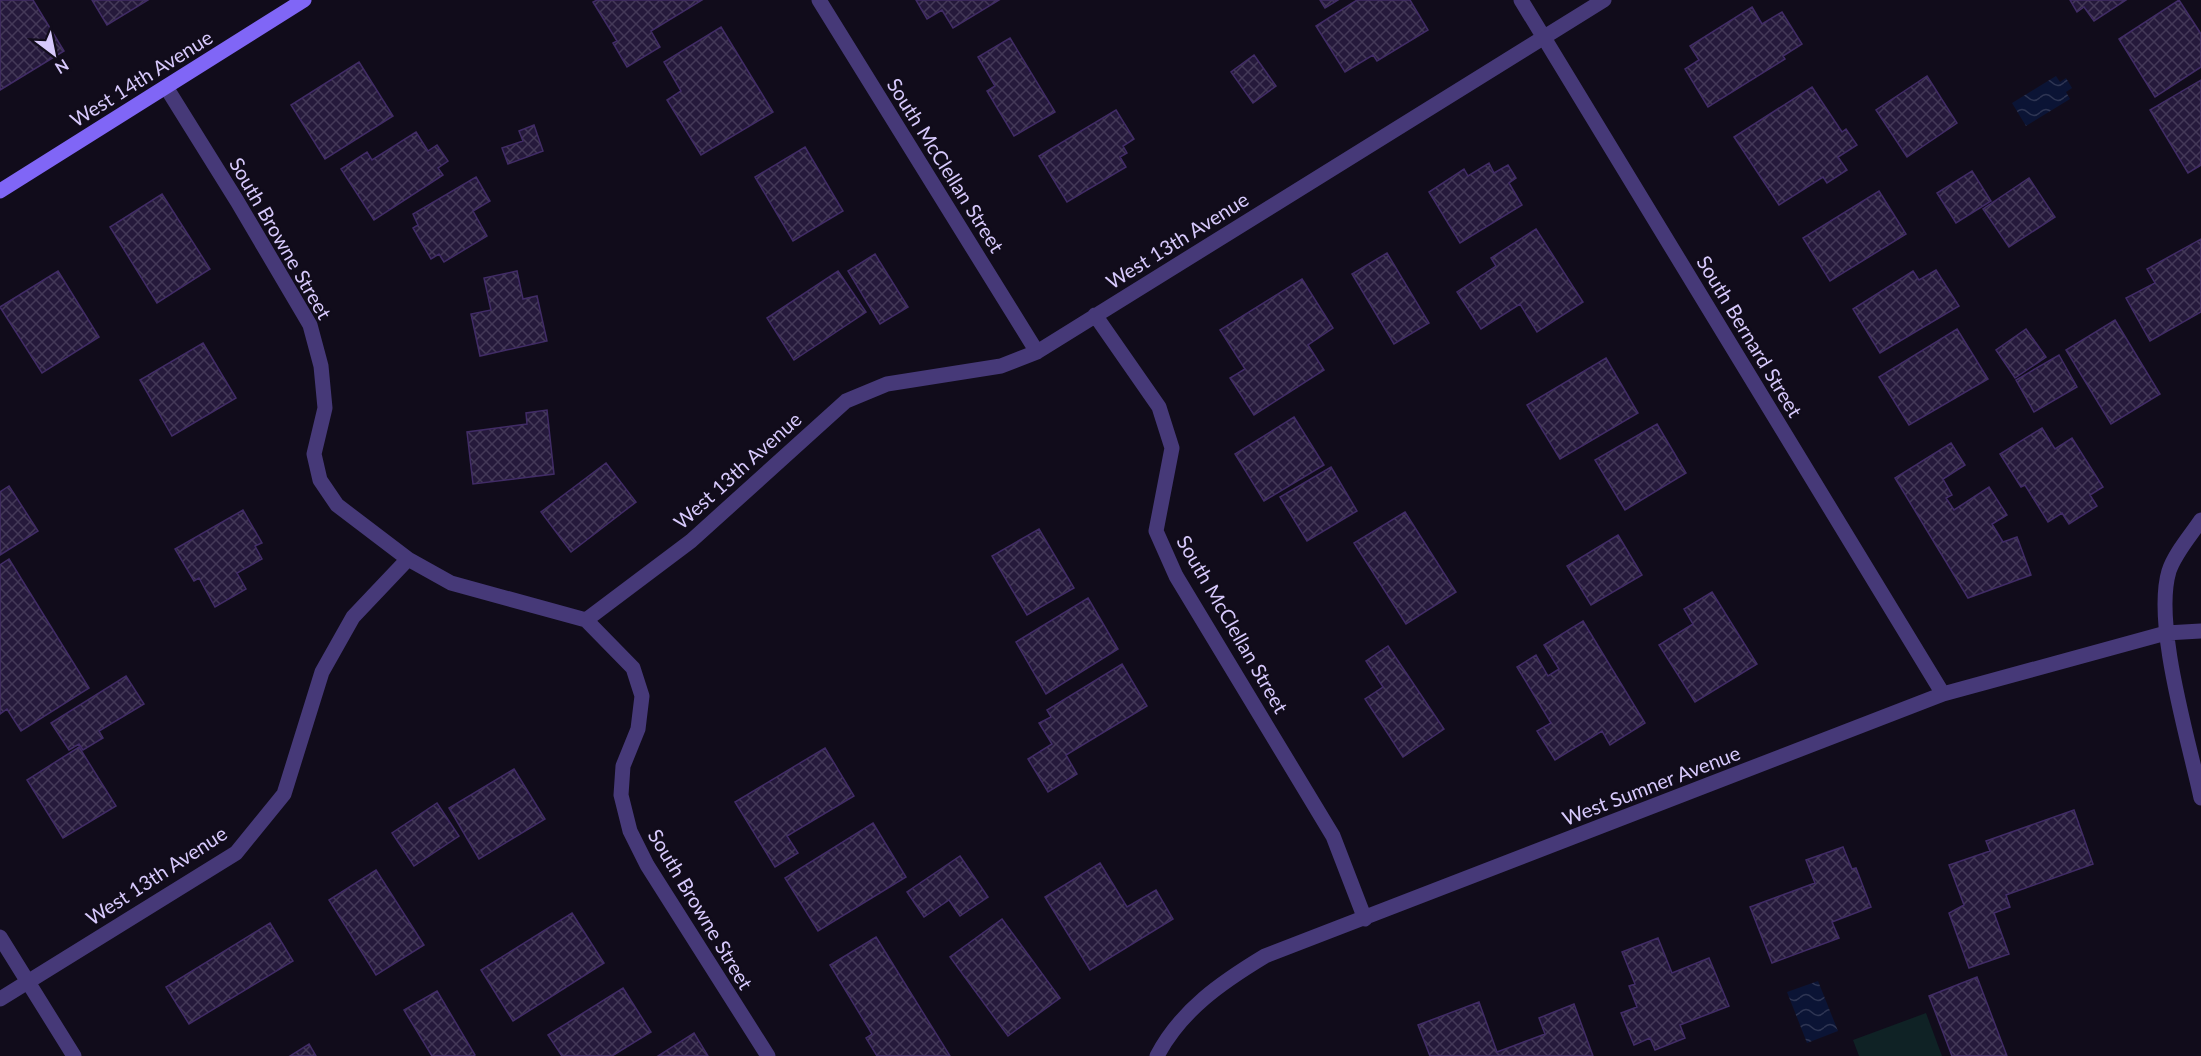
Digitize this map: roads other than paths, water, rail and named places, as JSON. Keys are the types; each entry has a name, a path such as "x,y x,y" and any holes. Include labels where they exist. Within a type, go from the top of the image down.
{"street":[{"name":"West 14th Avenue","path":"0,191 304,0"},
{"name":"South McClellan Street","path":"819,0 1037,352"},
{"name":"South Bernard Street","path":"1521,0 1943,694"},
{"name":"West 13th Avenue","path":"586,620 692,541 846,401 886,384 1001,366 1037,352 1604,0"},
{"name":"South Browne Street","path":"166,87 310,325 321,366 325,408 314,454 320,480 337,505 408,559"},
{"name":"South McClellan Street","path":"1095,315 1159,407 1173,448 1156,531 1176,576 1333,836 1365,919"},
{"path":"2201,520 2170,568 2164,589 2166,633 2201,798"},
{"name":"West 13th Avenue","path":"0,999 236,853 284,794 322,672 353,617 408,559"},
{"path":"408,559 451,583 586,620"},
{"name":"South Browne Street","path":"586,620 633,668 642,696 638,729 623,766 621,795 630,831 647,865 768,1056"},
{"name":"West Sumner Avenue","path":"1157,1056 1186,1013 1222,982 1265,956 1943,694 2166,633 2201,631"},
{"path":"0,937 74,1056"}],"water":[{"path":"2056,76 2060,82 2066,78 2072,88 2066,92 2070,99 2026,126 2012,103"},
{"path":"1818,981 1838,1031 1807,1043 1787,992"}]}
